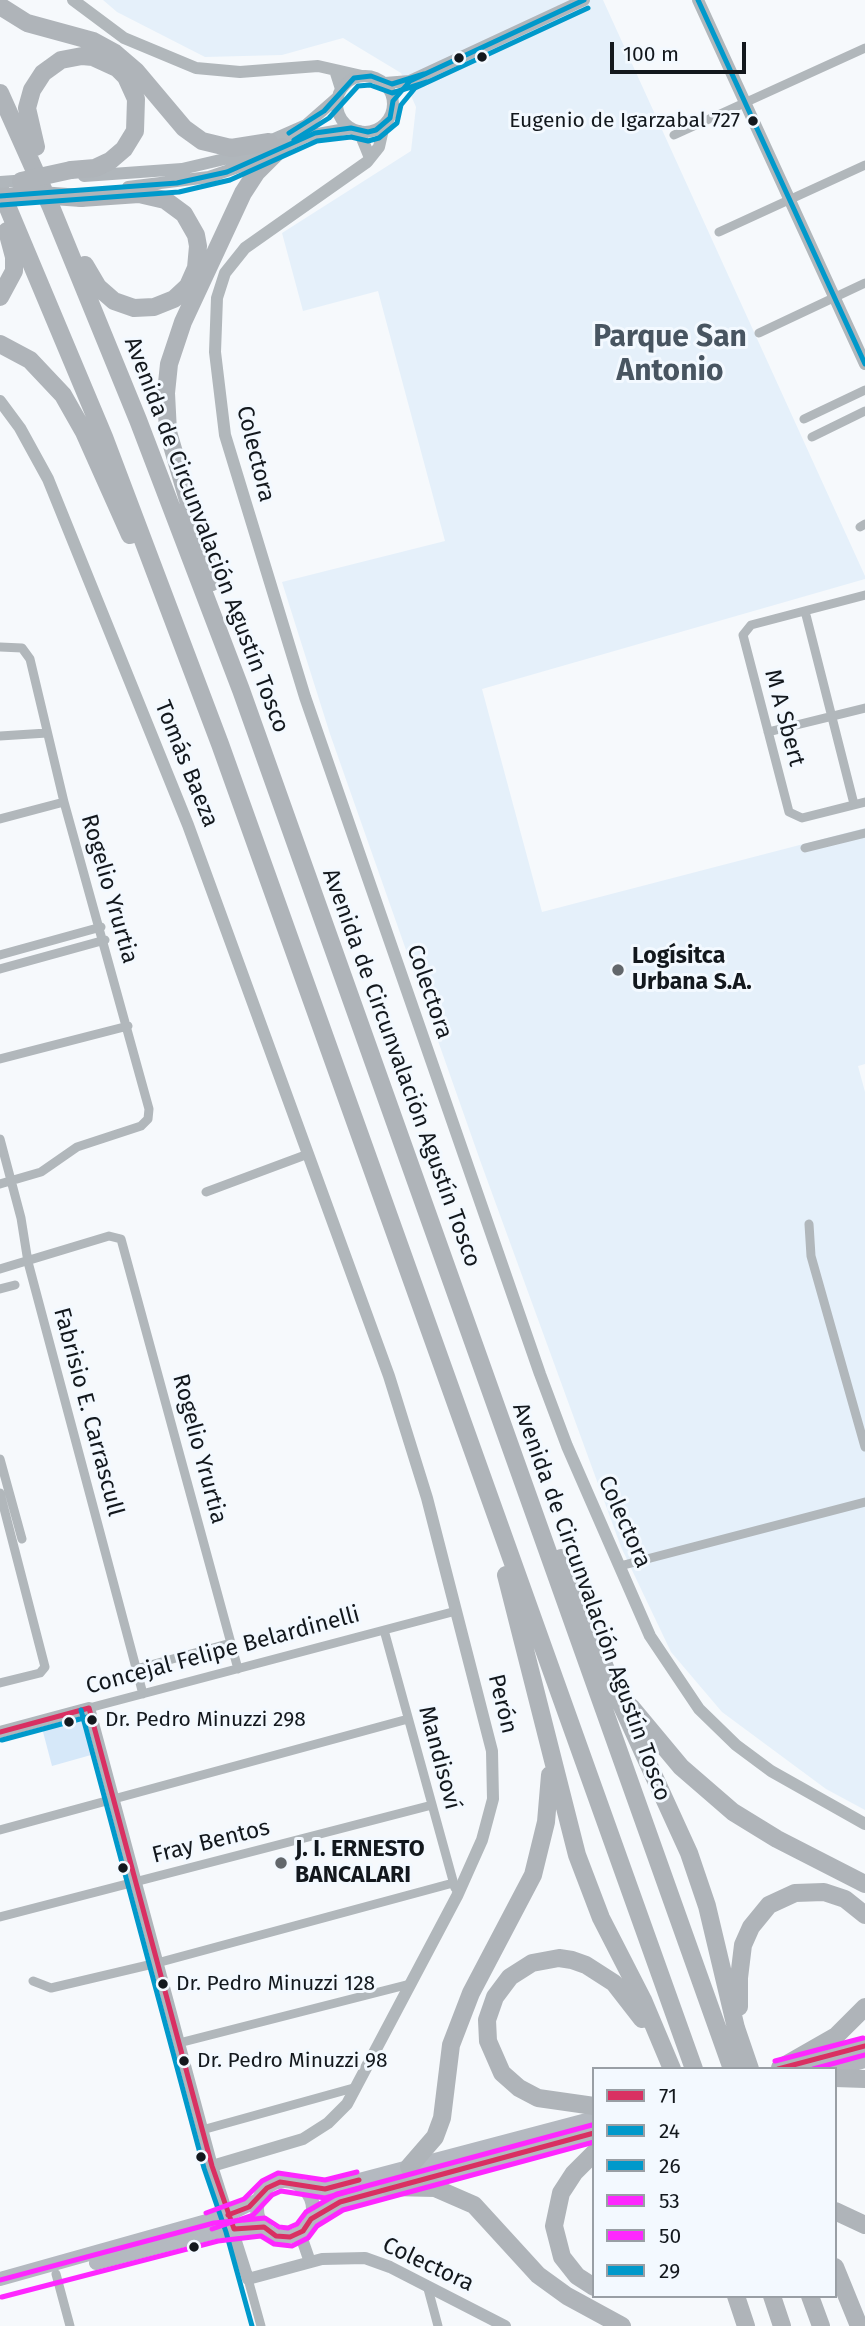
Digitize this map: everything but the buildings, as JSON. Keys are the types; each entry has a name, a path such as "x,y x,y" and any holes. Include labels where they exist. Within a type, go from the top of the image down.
{"highway":[{"path":"0,6 27,23 78,36 115,53 184,128 202,141 231,148 276,145"},
{"path":"0,197 11,186 73,174 95,168 117,156 130,140 137,121 136,99 126,77 117,68 93,57 71,57 51,66 36,81 29,99 29,129 40,158 49,202 77,246 92,278 114,301 134,308 153,307 174,299 188,286 196,268 198,246 191,224 175,206 147,194 80,194 11,186"},
{"name":"Avenida de Circunvalación Agustín Tosco","path":"0,93 49,202 165,489 241,690 731,2067"},
{"path":"241,690 171,444 167,421 167,385 176,338 243,193 276,145"},
{"path":"11,186 220,744 693,2067"},
{"path":"0,204 15,257 12,277 0,297"},
{"path":"0,344 42,370 73,411 109,485 180,658 220,744"},
{"path":"470,1335 520,1448 602,1660 689,1853 749,2067"},
{"path":"484,1483 585,1881 643,2000 669,2067"},
{"path":"602,1660 649,1732 714,1798 753,1825 865,1884"},
{"path":"409,2167 435,2137 444,2106 451,2045 466,2006 533,1875 549,1796 549,1743"},
{"path":"750,2067 738,1989 743,1945 756,1918 777,1900 804,1891 824,1892 845,1899 865,1915"},
{"path":"592,2106 561,2103 529,2093 502,2073 491,2052 486,2030 495,1997 510,1977 532,1963 559,1958 572,1960 586,1965 614,1983 637,2010 669,2067"},
{"path":"780,2067 836,2035 865,2007"},
{"path":"782,2067 865,2046"},
{"path":"837,2068 865,2060"},
{"path":"837,2078 865,2079"},
{"path":"592,2155 573,2173 561,2193 554,2226 562,2257 578,2276 592,2286"},
{"path":"389,2187 435,2188 474,2205 538,2275 567,2296 622,2326"},
{"path":"837,2212 865,2225"},
{"path":"837,2272 859,2326"},
{"path":"737,2298 746,2326"},
{"path":"773,2298 782,2326"},
{"path":"811,2298 821,2326"}],"main road":[{"path":"80,194 209,177 276,145 306,125 347,83 362,76 384,83 410,81 584,0"},
{"path":"73,174 198,167 315,133 355,130 368,132 384,125 390,118 393,101 410,81"},
{"path":"384,83 393,101"},
{"path":"340,93 339,114 355,130"},
{"path":"89,1709 212,2166 248,2278"},
{"name":"Concejal Felipe Belardinelli","path":"0,1732 89,1709"},
{"path":"0,2279 228,2215 250,2207 273,2184 287,2181 325,2189 592,2119"},
{"path":"0,2289 157,2246 234,2230 264,2227 283,2237 300,2233 311,2219 340,2202 592,2134"},
{"path":"301,2186 312,2204 311,2219"},
{"path":"258,2200 257,2214 264,2227"},
{"path":"300,2233 310,2262"},
{"name":"Colectora","path":"248,2278 340,2256 365,2258 427,2285 505,2326"}],"street":[{"path":"73,0 124,38 196,68 240,72 318,66 362,76"},
{"path":"698,0 865,364"},
{"path":"674,135 865,48"},
{"path":"335,70 340,93"},
{"path":"355,130 370,158 379,147 384,125"},
{"name":"Colectora","path":"370,158 245,248 225,273 217,298 215,326 217,377 225,435 305,697 540,1374 650,1636 699,1709 755,1760 865,1824"},
{"path":"719,232 865,165"},
{"path":"759,333 865,284"},
{"path":"804,419 865,390"},
{"name":"Tomás Baeza","path":"0,401 34,452 53,492 188,825 308,1154"},
{"path":"812,437 865,411"},
{"path":"865,595 805,611 854,804 865,802"},
{"name":"M A Sbert","path":"805,611 744,629 743,640 792,815 802,818 854,804"},
{"name":"Rogelio Yrurtia","path":"0,647 22,648 30,659 64,802 101,927 149,1109 148,1119 141,1126 77,1147 50,1168 11,1181"},
{"path":"768,732 865,708"},
{"path":"0,736 47,733"},
{"path":"0,819 64,802"},
{"path":"805,849 865,833"},
{"path":"0,955 101,927"},
{"path":"0,969 104,940"},
{"path":"0,1059 128,1026"},
{"name":"Fabrisio E. Carrascull","path":"0,1139 28,1262 143,1694"},
{"path":"206,1192 308,1154"},
{"name":"Perón","path":"212,2166 303,2138 336,2116 358,2087 489,1821 494,1771 486,1724 427,1498 395,1395 308,1154"},
{"path":"0,1184 11,1181"},
{"path":"809,1224 811,1256 865,1447"},
{"name":"Rogelio Yrurtia","path":"28,1262 108,1236 121,1239 238,1669"},
{"path":"0,1269 28,1262"},
{"path":"0,1289 15,1285"},
{"path":"0,1459 22,1539"},
{"path":"0,1493 45,1667 40,1673 0,1683"},
{"path":"620,1566 865,1502"},
{"name":"Concejal Felipe Belardinelli","path":"89,1709 456,1611"},
{"name":"Mandisoví","path":"384,1630 455,1890"},
{"path":"136,1669 231,1643"},
{"path":"0,1830 408,1720"},
{"name":"Fray Bentos","path":"0,1917 432,1805"},
{"path":"33,1981 51,1988 455,1890"},
{"path":"179,2043 410,1984"},
{"path":"202,2130 358,2087"},
{"path":"56,2274 71,2326"},
{"path":"248,2278 261,2326"},
{"path":"427,2285 438,2326"}],"shaded area":[{"path":"103,0 603,0 865,576 865,579 482,689 542,912 865,828 865,1064 858,1066 865,1092 865,1810 826,1789 722,1712 671,1652 621,1547 481,1163 330,734 282,582 445,541 378,291 303,311 282,233 411,151 416,107 401,73 343,38 282,55 205,57 117,12"},
{"path":"74,1718 82,1722 91,1755 52,1766 42,1728"}],"transit line":[{"name":"24","path":"0,196 177,183 227,172 315,133 351,128 368,132 376,130 390,118 393,101 410,81 584,0"},
{"name":"24","path":"698,0 865,364"},
{"name":"29","path":"1,205 179,192 230,180 317,141 351,137 368,141 379,138 397,123 401,105 415,88 588,8"},
{"name":"24","path":"289,133 324,111 354,78 371,76 392,84 424,74"},
{"name":"29","path":"294,140 329,118 358,86 370,85 392,93 427,82"},
{"name":"71","path":"89,1708 212,2166 234,2229 264,2227 276,2236 290,2237 303,2231 311,2219 340,2202 592,2134"},
{"name":"71","path":"0,1732 89,1708"},
{"name":"26","path":"81,1710 204,2168 226,2232 252,2326"},
{"name":"26","path":"2,1740 91,1716"},
{"name":"50","path":"775,2061 863,2038"},
{"name":"71","path":"786,2067 865,2046"},
{"name":"53","path":"820,2067 865,2055"},
{"name":"50","path":"0,2280 214,2223 265,2218 279,2227 288,2228 297,2224 306,2212 337,2194 592,2125"},
{"name":"53","path":"2,2297 218,2241 261,2236 274,2244 292,2246 308,2238 317,2226 343,2210 592,2143"},
{"name":"50","path":"206,2213 244,2199 262,2181 278,2173 325,2180 357,2172"},
{"name":"71","path":"228,2215 249,2207 267,2188 280,2182 325,2189 359,2180"},
{"name":"53","path":"212,2229 253,2215 272,2195 281,2191 325,2198 361,2188"}],"place":[{"name":"Eugenio de Igarzabal 727","path":"753,121"},
{"name":"Logísitca Urbana S.A.","path":"618,970"},
{"name":"Dr. Pedro Minuzzi 298","path":"92,1720"},
{"name":"J. I. ERNESTO BANCALARI","path":"281,1863"},
{"name":"Dr. Pedro Minuzzi 128","path":"163,1984"},
{"name":"Dr. Pedro Minuzzi 98","path":"184,2061"}],"district":[{"name":"Parque San Antonio","path":"670,355"}]}
